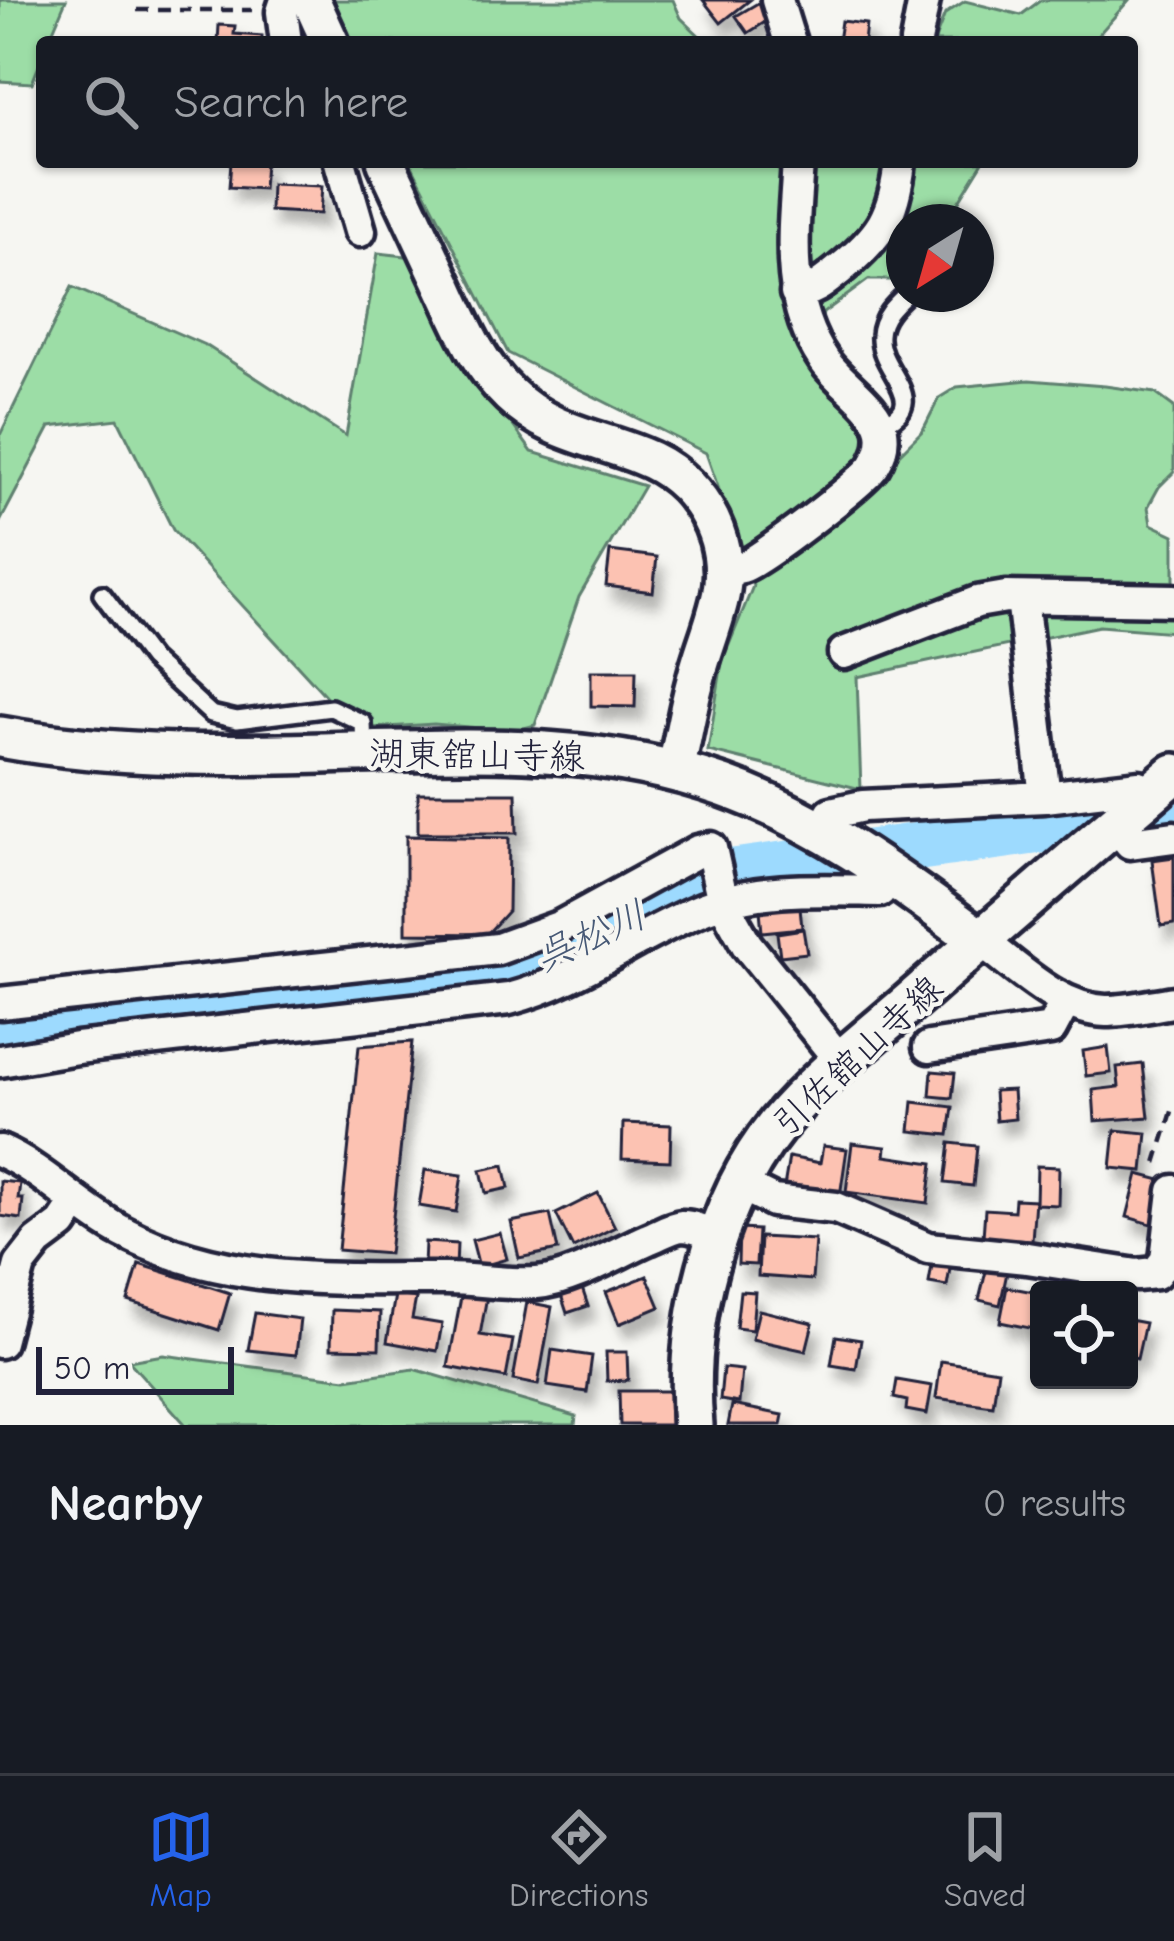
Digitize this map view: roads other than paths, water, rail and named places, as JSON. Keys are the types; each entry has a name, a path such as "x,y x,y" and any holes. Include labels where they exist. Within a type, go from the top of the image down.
{"main road":[{"name":"湖東舘山寺線","path":"0,737 151,754 544,750 610,757 675,771 754,798 824,832 891,874 980,940"},
{"name":"引佐舘山寺線","path":"693,1425 696,1319 717,1237 776,1126 980,940 1112,834 1155,788"}],"street":[{"path":"777,0 788,36"},
{"path":"917,36 924,0"},
{"path":"291,14 321,36"},
{"path":"342,168 360,231"},
{"path":"389,168 469,338 492,376 542,420 636,454 675,474 704,506 714,526 723,568 722,590 675,771"},
{"path":"723,568 745,567 865,478 882,448 876,416 842,384 808,333 796,293 793,259 798,168"},
{"path":"796,293 814,291 877,237 890,215 899,168"},
{"path":"1022,598 1045,797"},
{"path":"844,653 977,602 1174,600"},
{"path":"824,832 832,813 863,806 1155,788"},
{"path":"1112,834 1130,843 1174,837"},
{"path":"0,1003 498,949 561,926 711,848 722,897 761,966 842,1063"},
{"path":"0,1061 509,999 560,983 722,897 798,889 880,891 891,874"},
{"path":"980,940 1083,1008 1102,1011 1174,1002"},
{"path":"929,1047 971,1028 1052,1029 1066,1001"},
{"path":"0,1151 123,1232 187,1259 290,1278 540,1282 675,1228 695,1228 717,1237"},
{"path":"741,1185 773,1201 836,1208 928,1249 1027,1258 1137,1276 1156,1274 1170,1263 1174,1191"},
{"path":"0,1342 20,1265 38,1242 62,1224 76,1203"}],"lane":[{"path":"880,425 900,414 905,404 879,338 890,312"},
{"path":"102,594 151,659 211,714 237,720 332,708 363,723 364,752"}],"waterway":[{"name":"呉松川","path":"0,1031 503,974 730,873 1174,811"}]}
